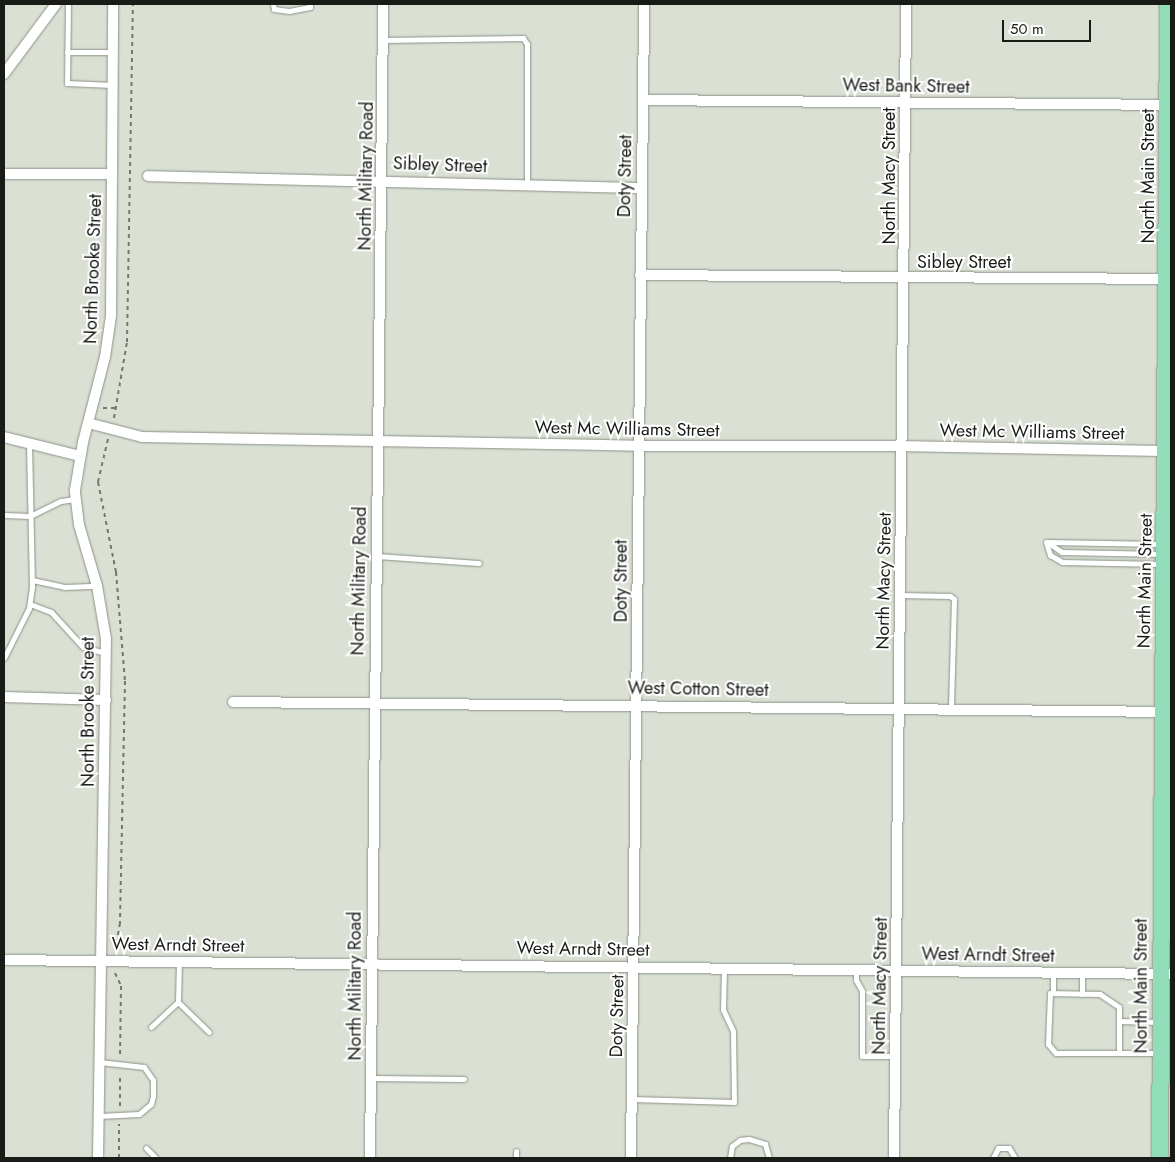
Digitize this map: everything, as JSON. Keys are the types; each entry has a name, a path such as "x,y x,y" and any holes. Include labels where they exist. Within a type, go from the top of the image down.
{"main road":[{"name":"North Main Street","path":"1160,1158 1161,1054 1166,974 1168,712 1165,554 1169,451 1168,279 1170,188 1168,4"}],"street":[{"path":"4,74 56,4"},
{"name":"North Brooke Street","path":"98,1158 106,654 97,586 79,525 75,499 80,456 110,331 114,4"},
{"name":"North Military Road","path":"370,1158 373,703 382,180 383,4"},
{"name":"Doty Street","path":"631,1158 637,446 644,4"},
{"name":"North Macy Street","path":"894,1158 903,446 906,4"},
{"name":"West Bank Street","path":"643,100 1169,105"},
{"path":"4,174 112,174"},
{"name":"Sibley Street","path":"148,176 382,180 641,188"},
{"name":"Sibley Street","path":"640,275 1168,279"},
{"name":"West Mc Williams Street","path":"88,423 142,437 637,446 903,446 1169,451"},
{"path":"4,437 80,456"},
{"path":"4,697 106,700"},
{"name":"West Cotton Street","path":"232,702 636,704 1168,712"},
{"name":"West Arndt Street","path":"4,960 724,967 1166,974"}],"lane":[{"path":"68,4 67,84 112,85"},
{"path":"274,7 289,11 310,7 310,4"},
{"path":"383,40 523,38 527,44 527,184"},
{"path":"67,52 112,52"},
{"path":"4,658 14,642 30,604 32,580 30,442"},
{"path":"4,514 30,516 60,501 75,499"},
{"path":"1046,542 1165,554"},
{"path":"1046,542 1062,552 1165,554"},
{"path":"1046,542 1050,555 1062,562 1165,554"},
{"path":"375,556 479,563"},
{"path":"32,580 64,587 97,586"},
{"path":"900,595 950,596 954,599 951,709"},
{"path":"30,604 51,612 83,647 106,654"},
{"path":"178,961 178,1002 209,1032"},
{"path":"632,1099 734,1102 733,1031 723,1010 724,967"},
{"path":"856,969 856,980 862,991 862,1056 896,1056"},
{"path":"1054,972 1048,1044 1056,1052 1161,1054"},
{"path":"1082,972 1082,994"},
{"path":"1052,993 1100,994 1114,1003 1118,1007 1118,1053"},
{"path":"151,1027 178,1002"},
{"path":"1119,1021 1164,1018"},
{"path":"99,1062 136,1063 150,1072 153,1096 145,1110 119,1116 99,1116"},
{"path":"371,1078 464,1079"},
{"path":"730,1158 732,1146 749,1139 764,1144 769,1158"},
{"path":"146,1148 156,1158"},
{"path":"993,1158 998,1148 1009,1148 1014,1158"},
{"path":"516,1151 516,1158"}],"path":[{"path":"103,511 116,572 125,681 120,924 115,960 115,976 121,986 119,1158"}]}
